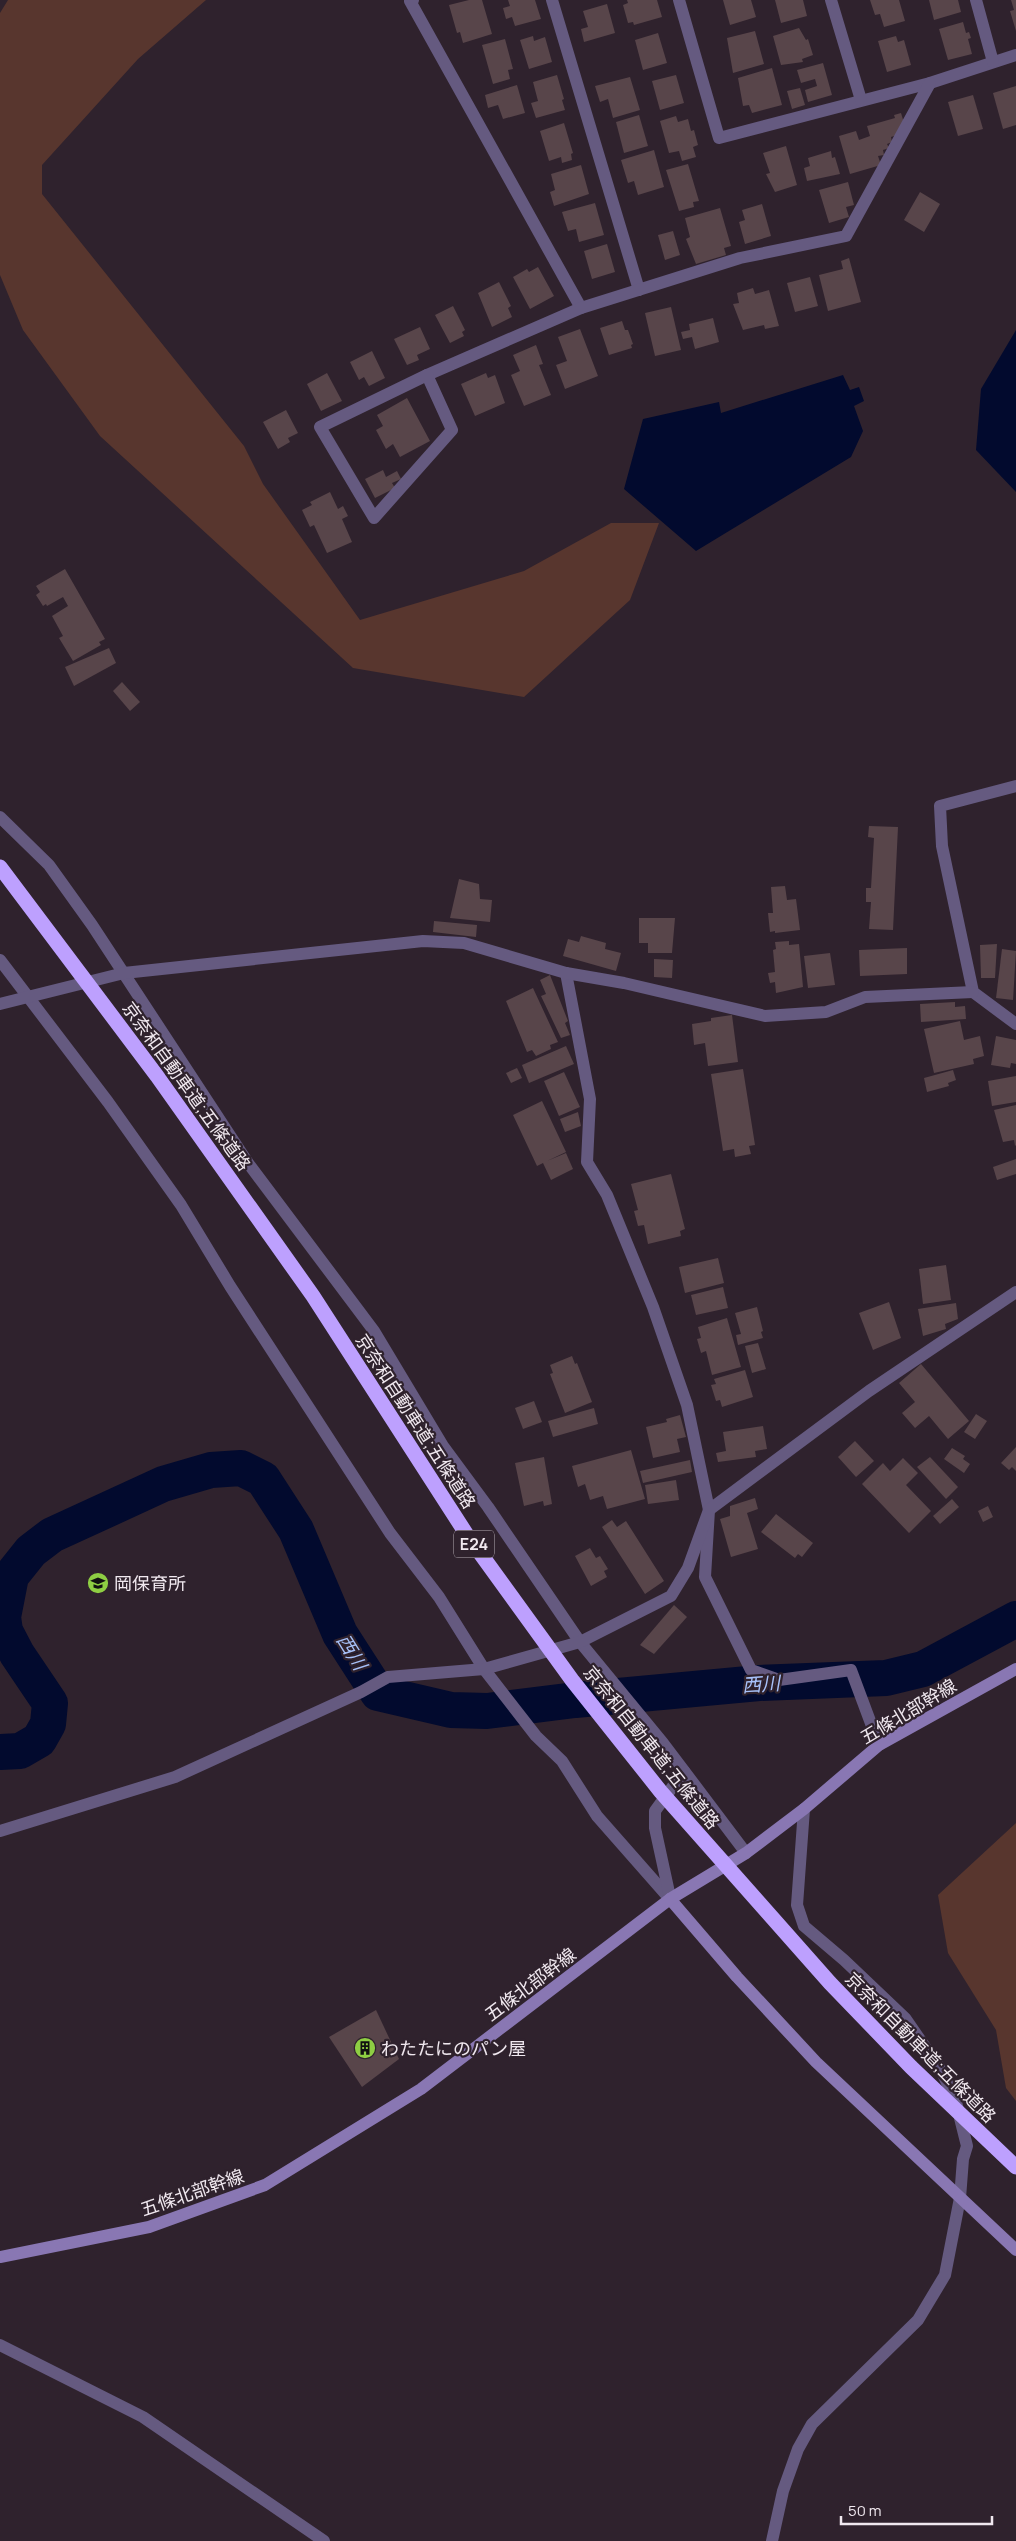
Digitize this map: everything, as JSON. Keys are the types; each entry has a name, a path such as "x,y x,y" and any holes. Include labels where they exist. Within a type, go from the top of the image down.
{"highway":[{"name":"京奈和自動車道;五條道路","path":"0,867 157,1076 286,1257 468,1535 572,1680 661,1792 817,1968 911,2067 1016,2167"}],"street":[{"path":"413,0 410,1 581,308"},
{"path":"552,0 639,290"},
{"path":"679,0 719,138 930,83 1016,55"},
{"path":"831,0 861,100"},
{"path":"976,0 993,62"},
{"path":"427,375 452,430 374,518 320,426 427,375 581,308 740,258 846,236 930,83"},
{"path":"973,992 942,846 940,806 1016,786"},
{"path":"0,816 49,865 124,974 248,1163 374,1331 443,1446 488,1507 580,1642 663,1743 746,1854"},
{"path":"0,1004 124,974 423,941 464,943 566,973 624,983 765,1016 826,1012 865,998 973,992 1016,1024"},
{"path":"0,960 181,1205 230,1286 379,1517 439,1597 484,1669 536,1736 562,1760 597,1816 736,1977 816,2062 1016,2250"},
{"path":"566,973 590,1099 587,1162 607,1195 653,1307 687,1405 709,1510 704,1577 751,1670 779,1680 851,1670 879,1746"},
{"path":"0,1831 175,1777 362,1692 388,1677 484,1669 580,1642 671,1596 688,1568 709,1510 870,1391 1016,1292"},
{"name":"五條北部幹線","path":"0,2257 149,2227 266,2186 421,2089 670,1899 746,1854 879,1746 1016,1670"},
{"path":"670,1899 655,1828 655,1811 684,1771"},
{"path":"772,2541 783,2491 798,2449 812,2424 918,2320 945,2274 960,2198 963,2159 968,2146 956,2102 941,2070 905,2018 844,1960 804,1926 797,1905 804,1808"},
{"path":"0,2345 143,2417 324,2541"}],"shaded area":[{"path":"8,0 206,0 138,59 42,165 42,194 244,446 263,484 360,620 524,571 611,523 659,523 630,600 524,697 353,668 100,436 23,330 0,275 0,13"},
{"path":"1016,1823 1016,2101 1006,2088 996,2030 948,1953 938,1895"}],"water":[{"path":"1016,330 1016,492 976,450 981,389"},
{"path":"843,375 850,390 859,387 864,401 854,406 863,431 851,457 696,551 624,489 643,419 719,402 721,413"}],"building":[{"path":"469,0 482,0 492,34 463,43 460,32 457,33 449,5"},
{"path":"508,0 535,0 541,19 515,26 512,17 506,19 503,8 510,6"},
{"path":"627,0 657,0 662,17 634,25 633,22 628,23 623,5 628,3"},
{"path":"723,0 751,0 756,17 730,25"},
{"path":"775,0 803,0 807,16 781,23"},
{"path":"870,0 899,0 905,21 884,27 880,14 875,15"},
{"path":"929,0 958,0 961,12 934,20"},
{"path":"1011,0 1016,0 1016,31 1010,11 1014,10"},
{"path":"607,4 615,33 584,42 581,29 588,27 583,11"},
{"path":"963,22 966,33 969,32 971,38 968,39 972,54 948,60 939,29"},
{"path":"799,28 806,40 808,39 813,55 802,59 803,62 781,65 773,36"},
{"path":"755,31 764,64 733,73 727,38"},
{"path":"658,33 667,63 643,70 635,40"},
{"path":"533,36 534,41 545,37 552,62 529,69 520,40"},
{"path":"896,36 898,42 904,40 911,65 887,72 878,41"},
{"path":"505,39 513,69 508,70 510,79 493,84 482,45"},
{"path":"823,63 832,95 808,102 805,90 817,86 815,79 801,83 797,70"},
{"path":"772,68 782,105 752,113 749,105 743,106 738,78"},
{"path":"557,75 565,110 536,118 531,103 538,101 533,82"},
{"path":"676,75 684,103 660,110 652,81"},
{"path":"630,77 640,110 613,118 608,99 600,102 595,86"},
{"path":"517,85 525,113 503,119 498,105 488,108 485,95"},
{"path":"1016,86 1016,125 1003,129 993,93"},
{"path":"800,88 805,105 792,109 787,91"},
{"path":"973,95 983,129 958,136 948,102"},
{"path":"901,113 905,126 900,134 891,137 892,142 887,144 889,148 883,150 884,155 878,156 881,165 850,174 839,136 856,131 859,140 870,136 867,126 895,118 894,115"},
{"path":"639,115 648,146 624,153 616,122"},
{"path":"676,116 678,122 688,119 691,131 694,130 698,145 693,147 696,157 682,161 679,151 669,153 660,121"},
{"path":"564,123 573,153 571,154 572,160 562,163 561,157 549,161 540,131"},
{"path":"786,146 797,185 775,192 766,174 770,173 763,153"},
{"path":"654,150 664,187 638,195 634,181 628,183 621,160"},
{"path":"831,151 832,158 835,157 840,174 807,181 804,168 810,166 808,158"},
{"path":"688,164 699,201 693,202 694,207 679,211 666,170"},
{"path":"581,165 589,194 554,206 550,192 555,190 551,174"},
{"path":"848,182 854,205 846,207 849,217 829,223 819,190"},
{"path":"920,192 940,204 924,232 904,220"},
{"path":"595,203 604,235 579,242 576,229 568,231 562,212"},
{"path":"762,204 771,236 745,244 739,222 745,220 742,210"},
{"path":"720,208 731,246 724,248 726,255 696,264 686,239 690,237 685,218"},
{"path":"673,231 680,255 665,260 658,235"},
{"path":"607,244 615,272 592,279 584,251"},
{"path":"849,258 861,302 828,311 819,275 843,269 841,261"},
{"path":"538,267 554,296 530,309 513,277 527,269 529,272"},
{"path":"810,277 818,306 795,312 787,283"},
{"path":"499,282 511,306 508,308 512,317 492,327 478,293"},
{"path":"753,288 755,294 769,290 779,326 765,329 764,325 743,330 733,304 739,303 737,293"},
{"path":"453,306 465,330 462,332 464,336 450,343 435,315"},
{"path":"671,307 681,350 655,356 645,313"},
{"path":"713,318 719,342 695,349 692,337 683,339 681,332 690,330 689,324"},
{"path":"622,321 625,330 628,330 633,344 631,345 632,348 609,355 600,328"},
{"path":"420,327 430,349 417,355 419,360 407,365 394,339"},
{"path":"580,329 598,376 565,389 556,365 567,361 558,337"},
{"path":"536,345 543,364 539,365 551,395 524,406 511,375 520,371 513,355"},
{"path":"372,351 385,378 369,386 364,377 359,380 350,362"},
{"path":"327,373 342,401 321,411 307,384"},
{"path":"486,373 488,378 495,375 505,403 475,416 461,384"},
{"path":"407,398 430,441 400,457 393,444 386,449 376,430 383,426 377,415"},
{"path":"286,410 298,433 288,438 290,442 278,449 263,422"},
{"path":"383,470 386,477 397,471 401,479 392,483 395,488 375,498 365,479"},
{"path":"330,492 338,509 343,506 348,516 342,519 352,542 327,553 314,525 310,527 302,510 312,505 310,502"},
{"path":"65,569 105,639 99,642 101,645 73,661 59,638 63,636 52,616 68,606 63,597 47,606 46,604 43,606 36,595 40,592 36,586"},
{"path":"109,648 116,663 74,686 65,667"},
{"path":"122,682 140,702 130,711 113,691"},
{"path":"869,826 898,827 893,930 869,929 871,902 866,902 866,888 871,888 874,838 868,837"},
{"path":"459,879 479,884 480,899 492,900 490,922 450,918"},
{"path":"785,886 787,900 796,899 800,930 770,932 768,913 773,913 771,887"},
{"path":"639,918 675,918 672,953 648,953 648,943 639,943"},
{"path":"434,921 477,925 476,937 433,932"},
{"path":"581,936 606,943 605,949 621,953 616,971 563,956 568,939 579,942"},
{"path":"789,941 789,945 799,944 803,987 776,993 775,982 770,983 768,973 775,972 773,950 776,949 775,942"},
{"path":"997,944 995,978 981,978 980,945"},
{"path":"907,948 907,974 860,976 859,950"},
{"path":"1002,949 1016,951 1013,1000 996,998"},
{"path":"830,953 835,985 808,988 804,956"},
{"path":"654,959 673,960 672,978 654,977"},
{"path":"550,975 568,1021 565,1023 570,1035 561,1038 541,996 546,994 540,980"},
{"path":"533,988 558,1042 550,1045 551,1049 536,1056 532,1050 527,1052 506,1001"},
{"path":"955,1002 955,1007 965,1006 966,1019 921,1022 920,1004"},
{"path":"732,1015 738,1062 708,1066 705,1043 694,1045 692,1024 711,1021 711,1018"},
{"path":"960,1021 964,1040 980,1036 984,1056 973,1059 974,1064 934,1073 924,1029"},
{"path":"996,1036 1016,1040 1016,1064 1011,1063 1010,1068 991,1065"},
{"path":"566,1046 574,1064 529,1083 522,1065"},
{"path":"517,1068 522,1078 511,1083 506,1073"},
{"path":"743,1069 755,1145 749,1146 751,1154 735,1157 734,1149 723,1151 711,1074"},
{"path":"953,1070 956,1080 948,1083 949,1086 927,1092 924,1078"},
{"path":"564,1072 580,1107 559,1116 544,1081"},
{"path":"1016,1076 1016,1102 992,1106 988,1081"},
{"path":"542,1101 566,1152 547,1161 566,1153 573,1169 551,1180 543,1163 537,1166 513,1115"},
{"path":"1016,1105 1015,1146 1014,1140 1003,1142 994,1110"},
{"path":"578,1112 581,1126 565,1132 560,1119"},
{"path":"1016,1159 1016,1174 997,1180 993,1167"},
{"path":"671,1174 685,1229 680,1231 681,1236 648,1244 644,1225 638,1226 634,1211 638,1210 631,1184"},
{"path":"718,1258 724,1283 685,1293 679,1267"},
{"path":"946,1265 951,1300 923,1304 919,1269"},
{"path":"723,1287 728,1308 696,1315 691,1295"},
{"path":"889,1302 901,1338 873,1350 859,1313"},
{"path":"956,1303 958,1319 945,1324 946,1329 923,1336 918,1309"},
{"path":"757,1307 763,1338 738,1345 736,1335 741,1334 735,1313"},
{"path":"727,1318 741,1367 712,1375 706,1351 701,1353 697,1339 701,1338 698,1327"},
{"path":"758,1343 766,1369 752,1373 745,1346"},
{"path":"572,1356 575,1364 577,1363 592,1402 565,1413 550,1374 553,1373 550,1365"},
{"path":"921,1364 969,1421 948,1439 929,1416 915,1428 902,1413 915,1402 899,1383"},
{"path":"745,1370 753,1397 722,1407 720,1400 716,1401 711,1385 716,1384 714,1379"},
{"path":"534,1401 542,1422 523,1429 515,1408"},
{"path":"594,1408 598,1424 553,1437 548,1421"},
{"path":"976,1414 987,1421 975,1439 964,1432"},
{"path":"680,1415 686,1437 677,1439 680,1452 653,1458 646,1427 667,1422 666,1419"},
{"path":"763,1426 767,1449 755,1451 756,1457 718,1462 716,1453 726,1451 723,1432"},
{"path":"855,1441 874,1461 856,1477 838,1457"},
{"path":"1016,1447 1016,1471 1012,1467 1009,1470 1001,1463"},
{"path":"952,1448 965,1456 963,1459 970,1464 964,1473 944,1459"},
{"path":"631,1450 645,1499 607,1509 603,1496 590,1500 585,1484 578,1487 572,1466"},
{"path":"544,1457 552,1504 544,1506 543,1501 524,1506 515,1463"},
{"path":"930,1457 958,1487 946,1499 917,1467"},
{"path":"903,1458 918,1473 906,1485 931,1511 909,1533 862,1484 883,1463 890,1471"},
{"path":"690,1460 692,1472 643,1483 640,1471"},
{"path":"676,1480 679,1500 648,1504 645,1485"},
{"path":"755,1498 758,1509 747,1513 758,1549 731,1557 720,1519 730,1516 730,1506"},
{"path":"952,1499 959,1507 940,1524 933,1516"},
{"path":"988,1506 993,1517 983,1522 978,1511"},
{"path":"776,1514 813,1543 802,1557 798,1554 795,1558 761,1532"},
{"path":"612,1520 617,1527 626,1521 664,1581 645,1594 602,1527"},
{"path":"590,1548 596,1558 600,1556 608,1569 604,1571 607,1577 591,1586 575,1556"},
{"path":"674,1605 687,1617 654,1654 640,1645"},
{"name":"わたたにのパン屋","path":"376,2010 399,2059 362,2087 329,2037"}],"waterway":[{"name":"西川","path":"0,1752 20,1751 39,1740 48,1724 50,1703 17,1654 5,1631 3,1617 11,1576 31,1551 52,1535 163,1484 211,1470 241,1468 263,1479 296,1530 340,1634 378,1693 451,1710 487,1711 575,1700 759,1683 886,1678 923,1669 1016,1619"}],"place":[{"name":"岡保育所","path":"98,1583"},
{"name":"わたたにのパン屋","path":"365,2048"}]}
